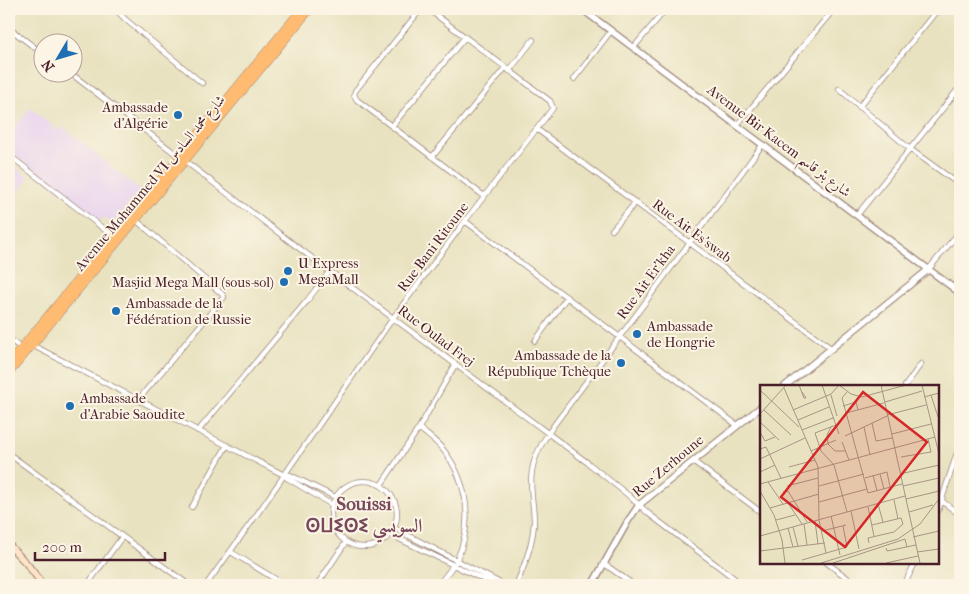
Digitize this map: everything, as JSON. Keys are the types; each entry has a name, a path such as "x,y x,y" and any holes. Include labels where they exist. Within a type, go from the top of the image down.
{"main road":[{"name":"Avenue Mohammed VI شارع محمد السادس","path":"9,373 136,220 301,9"},
{"name":"Avenue Mohammed VI شارع محمد السادس","path":"9,363 114,237 310,9"},
{"path":"9,545 27,564 42,585"}],"street":[{"path":"115,9 202,83"},
{"path":"421,9 354,94 357,100 484,196"},
{"path":"428,9 507,70"},
{"name":"Avenue Bir Kacem شارع بئر قاسم","path":"582,9 960,293"},
{"path":"634,47 666,9"},
{"path":"737,125 834,9"},
{"path":"859,107 938,9"},
{"path":"9,28 32,45"},
{"path":"574,79 611,31"},
{"path":"392,126 465,37"},
{"path":"432,157 533,40"},
{"name":"Rue Bani Ritoune","path":"206,585 231,552 393,318 484,196 552,112 553,108 550,101 507,70"},
{"name":"Rue Oulad Frej","path":"82,82 622,490 743,585"},
{"path":"857,215 960,87"},
{"path":"839,88 910,149 960,185"},
{"name":"Rue Ait Es'swab","path":"538,130 832,349"},
{"name":"Rue Ait Er'kha","path":"516,585 525,566 532,540 534,523 531,472 534,461 548,434 763,144"},
{"path":"9,155 114,237"},
{"path":"612,230 636,202"},
{"path":"136,220 224,295 222,300 138,400"},
{"path":"465,221 737,425"},
{"path":"788,385 928,270 960,231"},
{"path":"198,430 330,271"},
{"path":"954,289 960,282"},
{"path":"535,341 567,297"},
{"path":"9,339 21,348"},
{"path":"32,345 227,445 335,497"},
{"path":"906,385 921,364"},
{"path":"381,485 419,428 455,365"},
{"name":"Rue Zerhoune","path":"592,585 639,505 760,408"},
{"path":"419,428 444,451 458,476 463,489 466,507 466,522 461,547 453,565 438,585"},
{"path":"960,444 940,500 960,515"},
{"path":"192,507 227,445"},
{"path":"9,454 189,585"},
{"path":"693,461 760,511"},
{"path":"285,474 287,478 332,505"},
{"path":"362,481 381,485 392,496 396,507 397,518 391,535 383,542 374,546 356,546 346,542 335,531 332,522 332,505 335,497 342,489 352,483 362,481"},
{"path":"394,528 504,585"},
{"path":"391,535 495,585"},
{"path":"91,585 90,581 122,537"},
{"path":"317,585 346,542"},
{"path":"231,552 285,585"},
{"path":"604,563 634,585"},
{"path":"828,564 857,585"},
{"path":"909,585 907,579 914,564"}],"shaded area":[{"path":"30,108 59,131 63,127 140,190 113,223 104,217 100,222 9,151 9,135"},
{"path":"9,162 29,178 9,203"}],"place":[{"name":"Ambassade d'Algérie","path":"178,115"},
{"name":"U Express MegaMall","path":"288,271"},
{"name":"Masjid Mega Mall (sous-sol)","path":"284,282"},
{"name":"Ambassade de la Fédération de Russie","path":"116,311"},
{"name":"Ambassade de Hongrie","path":"637,334"},
{"name":"Ambassade de la République Tchèque","path":"621,363"},
{"name":"Ambassade d'Arabie Saoudite","path":"70,406"}],"district":[{"name":"Souissi ⵙⵡⵉⵙⵉ السويسي","path":"364,515"}]}
